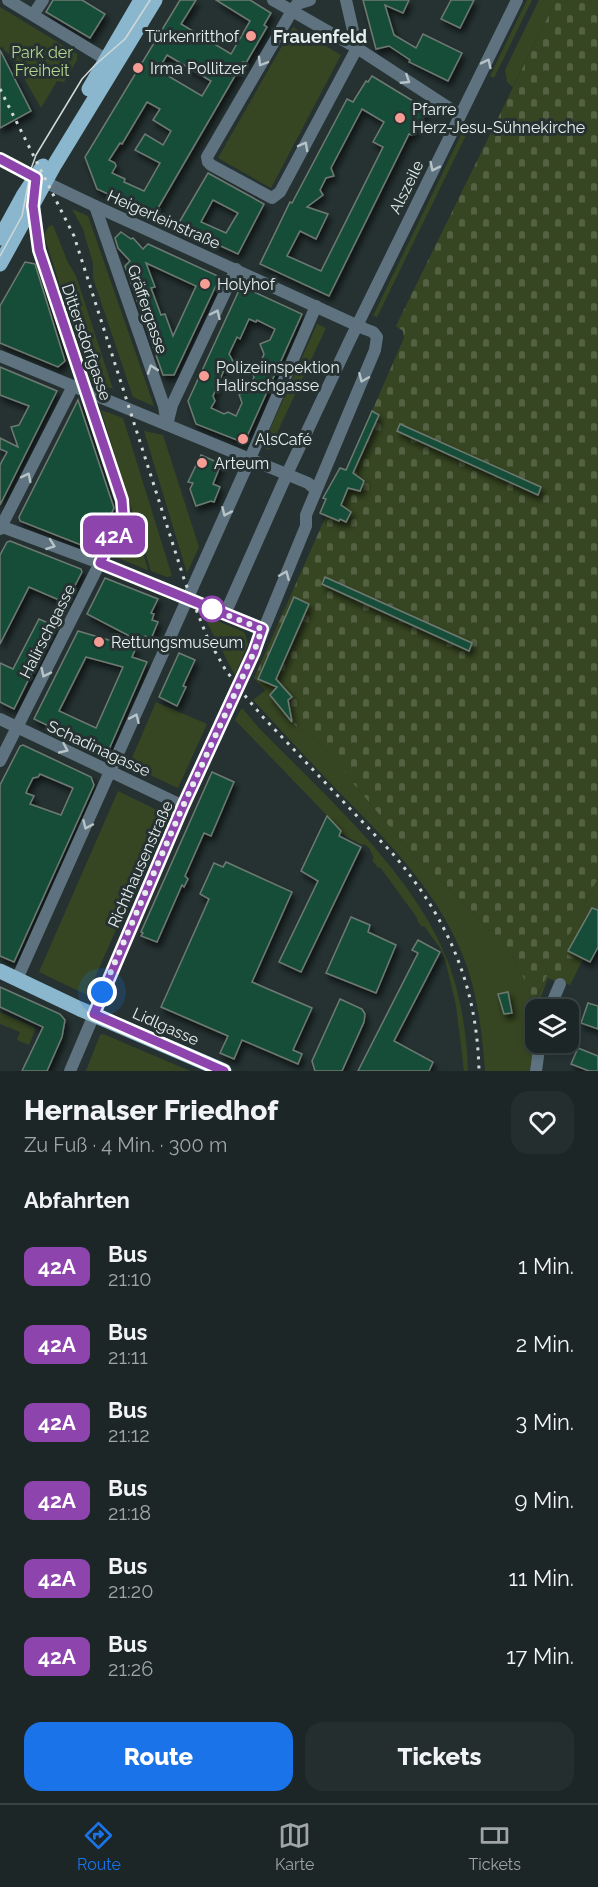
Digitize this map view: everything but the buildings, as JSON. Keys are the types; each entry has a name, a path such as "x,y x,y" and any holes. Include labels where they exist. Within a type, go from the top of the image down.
{"main road":[{"path":"111,62 141,0"},
{"path":"0,264 33,206 41,180 111,62 155,0"},
{"path":"0,238 23,196 41,180"},
{"name":"Lidlgasse","path":"0,971 224,1071"}],"street":[{"path":"8,0 111,62"},
{"path":"33,15 43,0"},
{"path":"273,0 357,48 460,115"},
{"path":"310,0 297,4 292,11 208,153 207,159 211,165 269,197 276,197 357,48 346,0"},
{"name":"Alszeile","path":"225,614 357,325 517,0"},
{"name":"Heigerleinstraße","path":"0,159 95,206 357,325"},
{"name":"Dittersdorfgasse","path":"33,206 39,250 122,500 123,514"},
{"name":"Gräffergasse","path":"95,206 164,406 167,425"},
{"path":"167,425 172,405 236,269"},
{"path":"17,979 188,599 316,306"},
{"name":"Richthausenstraße","path":"70,1071 183,806 228,711 306,526 306,515 375,350 376,337 373,332 357,325"},
{"path":"0,356 287,474 308,483 316,490"},
{"path":"73,386 0,527 100,563 262,629"},
{"name":"Halirschgasse","path":"0,761 123,514"},
{"name":"Schadinagasse","path":"0,719 183,806"},
{"path":"554,999 560,984"},
{"path":"536,1071 538,1053"}],"green space":[{"path":"527,0 532,0 494,78 490,76"},
{"path":"539,0 556,0 513,87 507,82 505,70"},
{"path":"556,0 598,0 598,878 561,951 575,959 563,982 548,974 535,999 531,999 514,958 467,906 415,857 306,727 300,731 254,678 326,516 320,513 326,499 324,496 340,468 346,470 404,338 403,331 396,326"},
{"name":"Park der Freiheit","path":"0,7 77,54 77,60 64,82 57,81 41,108 11,55 2,46 0,48"},
{"path":"293,27 341,55 271,188 218,158"},
{"path":"463,131 467,133 377,317 373,316"},
{"path":"72,209 88,216 154,406 133,397 93,278 93,263 83,229"},
{"path":"53,225 68,263 76,276 113,389 90,380 44,235 49,226"},
{"path":"317,324 326,328 269,450 262,447"},
{"path":"101,410 123,418 172,576 167,577 151,571"},
{"path":"144,431 163,435 199,547 187,573"},
{"path":"133,523 148,569 147,570 116,557"},
{"path":"203,615 244,632 248,644 235,675"},
{"path":"266,690 300,731 306,727 415,857 467,906 514,958 531,999 525,999 525,1053 532,1053 530,1071 485,1071 475,995 467,965 437,906 407,864 253,700"},
{"path":"156,702 207,724 178,788 129,765"},
{"path":"242,708 366,838 414,899 434,931 449,964 457,990 463,1017 468,1071 464,1071 456,1005 440,948 424,926 422,927 380,867 378,868 372,860 374,858 369,848 340,833 341,830 235,720"},
{"path":"118,791 167,815 87,995 39,972"},
{"path":"598,878 598,930 570,985 563,982 561,951"},
{"path":"548,974 560,980 559,983 548,978 540,999 536,999"},
{"path":"0,1012 34,1027 29,1045 17,1040 20,1032 0,1024"},
{"path":"103,1034 190,1071 86,1071 100,1035"}],"tram line":[{"path":"0,256 22,216 36,155 82,79 125,39 150,0"}],"railway":[{"path":"0,89 74,236 185,582 208,639 241,691 393,854 429,903 456,955 465,982 477,1040 479,1071"}],"bus line":[{"name":"42A","path":"0,159 36,178 33,206 39,250 122,500 123,514 120,523 100,563 262,629 254,652 183,806 94,1014 224,1071"}],"place":[{"name":"Türkenritthof","path":"251,36"},
{"name":"Irma Pollitzer","path":"138,68"},
{"name":"Pfarre Herz-Jesu-Sühnekirche","path":"400,118"},
{"name":"Holyhof","path":"205,284"},
{"name":"Polizeiinspektion Halirschgasse","path":"204,376"},
{"name":"AlsCafé","path":"243,439"},
{"name":"Arteum","path":"202,463"},
{"name":"Rettungsmuseum","path":"99,642"}],"district":[{"name":"Frauenfeld","path":"320,37"}],"route":[{"path":"102,992 183,806 228,711 262,629 212,609"}]}
